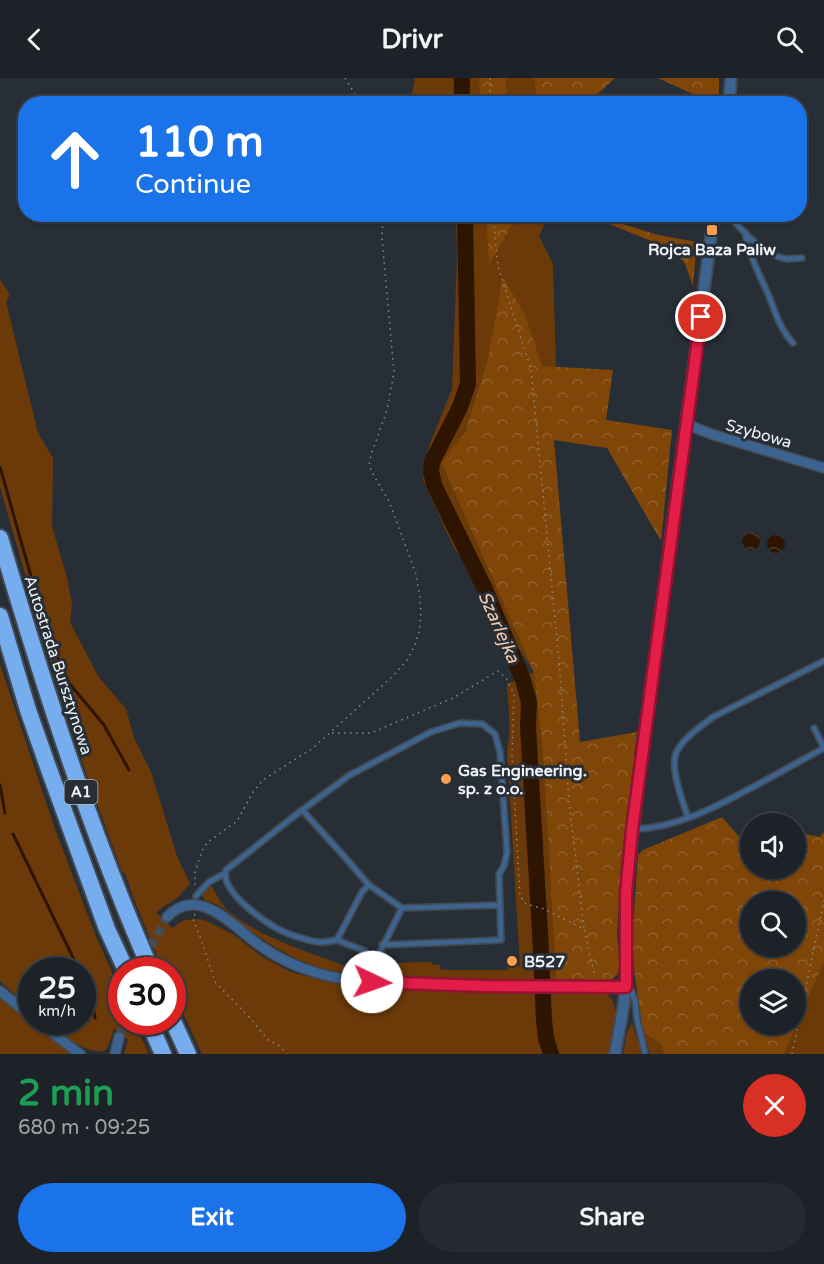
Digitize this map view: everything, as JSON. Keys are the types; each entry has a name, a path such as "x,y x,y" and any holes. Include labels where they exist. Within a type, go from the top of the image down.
{"highway":[{"name":"Autostrada Bursztynowa","path":"0,538 21,611 83,798 145,957"},
{"name":"A1","path":"0,616 46,764 107,929 120,957"},
{"path":"155,1035 163,1054"},
{"path":"179,1035 188,1054"}],"street":[{"path":"730,96 731,78"},
{"path":"615,1054 626,983 626,893 632,830 713,222"},
{"name":"Szybowa","path":"686,424 711,434 824,468"},
{"path":"167,917 178,907 197,900 222,915 260,946 281,958 301,967 339,978 372,982 521,986 598,987 626,983"},
{"path":"0,991 18,1006"},
{"path":"55,1035 80,1054"},
{"path":"115,1054 119,1037"}],"lane":[{"path":"735,222 752,241 768,252 786,259 802,258"},
{"path":"745,233 748,247 767,292 787,337 793,343"},
{"path":"688,818 674,766 676,754 684,741 713,717 824,661"},
{"path":"197,900 209,882 224,874 226,870 302,810 350,775 431,732 460,723 482,724 495,734 500,752 507,852 504,866 499,874 501,940 382,945"},
{"path":"632,830 646,829 688,818 717,806 824,748 814,728"},
{"path":"302,810 369,885 402,908 500,905"},
{"path":"224,874 226,882 235,895 259,918 281,931 320,943 337,940 365,951"},
{"path":"337,940 362,892 369,885"},
{"path":"372,982 376,960 382,945 402,908"},
{"path":"626,983 635,1001 645,1054"}],"path":[{"path":"345,78 356,96"},
{"path":"490,78 490,96"},
{"path":"287,1054 278,1045 269,1041 215,982 193,919 197,900 195,872 202,849 237,821 253,792 263,780 313,748 331,733 394,675 407,660 414,647 421,616 416,574 389,501 369,465 387,410 394,372 383,247 383,222"},
{"path":"494,222 498,267 531,369 559,662 569,801 584,929 598,987"},
{"path":"331,733 371,733 453,698 498,671 506,678 514,694 512,757 520,896 525,904 544,909 584,929"},
{"path":"792,1054 824,900"}],"shaded area":[{"path":"415,78 479,78 480,96 412,96"},
{"path":"506,78 534,78 536,96 507,96"},
{"path":"456,222 486,222 489,264 513,222 546,222 539,236 553,264 556,367 488,358 465,432 441,462 533,670 453,546 423,480 429,446 452,389"},
{"path":"0,280 10,295 6,302 38,433 53,458 52,526 72,604 70,622 98,676 126,709 134,738 151,772 177,856 190,884 177,898 156,912 172,928 184,920 207,921 234,935 261,956 291,972 365,989 597,991 604,993 613,1002 616,1016 609,1054 202,1054 186,1020 186,957 158,957 130,886 122,872 86,773 52,667 0,487"},
{"path":"0,664 55,829 108,964 108,1035 112,1035 106,1049 97,1051 89,1049 62,1035 96,1035 96,957 18,957 18,997 0,981"},
{"path":"534,672 543,753 556,980 413,978 384,974 380,966 381,962 432,962 433,965 440,965 441,970 507,970 508,966 520,966 507,751 509,726 507,684"},
{"path":"212,886 222,904 235,916 264,934 347,967 357,963 346,972 334,971 287,954 250,931 223,908 204,900 202,894"},
{"path":"824,962 824,1054 784,1054 792,1035 806,1035 806,1003"},
{"path":"0,996 18,1011 18,1035 48,1035 71,1054 0,1054"},
{"path":"632,1023 642,1054 623,1054 627,1033"},
{"path":"643,1032 661,1044 664,1054 650,1054"},
{"path":"122,1035 140,1035 149,1054 124,1054 128,1040"}],"green space":[{"path":"479,78 506,78 507,96 480,96"},
{"path":"534,78 615,78 595,96 536,96"},
{"path":"658,78 719,78 719,96 697,96"},
{"path":"486,222 513,222 513,223 489,265"},
{"path":"604,222 616,222 658,235 697,242 693,286 685,264 676,251"},
{"path":"503,277 525,315 542,366 613,370 606,420 672,430 661,541 607,448 554,440 580,742 637,732 621,865 617,935 620,966 617,975 611,980 556,980 543,753 534,673 441,462 465,432 488,358"},
{"path":"722,817 740,838 740,879 806,879 806,834 820,837 824,832 824,962 806,1003 806,969 740,969 740,1035 792,1035 784,1054 664,1054 661,1044 643,1032 632,941 638,855 643,850"}],"water":[{"path":"751,532 757,535 760,541 757,547 751,550 745,547 742,541 745,535"},
{"path":"776,535 782,538 785,544 782,550 776,553 770,550 767,544 770,538"}],"waterway":[{"name":"Szarlejka","path":"462,78 462,96"},
{"name":"Szarlejka","path":"465,222 468,384 460,407 432,462 431,471 434,485 485,589 523,680 529,702 528,727 544,1020 551,1054"},
{"path":"0,467 47,633 69,683 104,725 129,770"},
{"path":"531,778 540,775"},
{"path":"0,785 5,813"},
{"path":"13,834 73,957"}],"tunnel":[{"path":"148,957 152,944 167,917"}],"place":[{"name":"Rojca Baza Paliw","path":"712,230"},
{"name":"Gas Engineering. sp. z o.o.","path":"446,779"},
{"name":"B527","path":"512,961"}],"route":[{"path":"372,982 626,987 626,893 632,830 701,317"}]}
